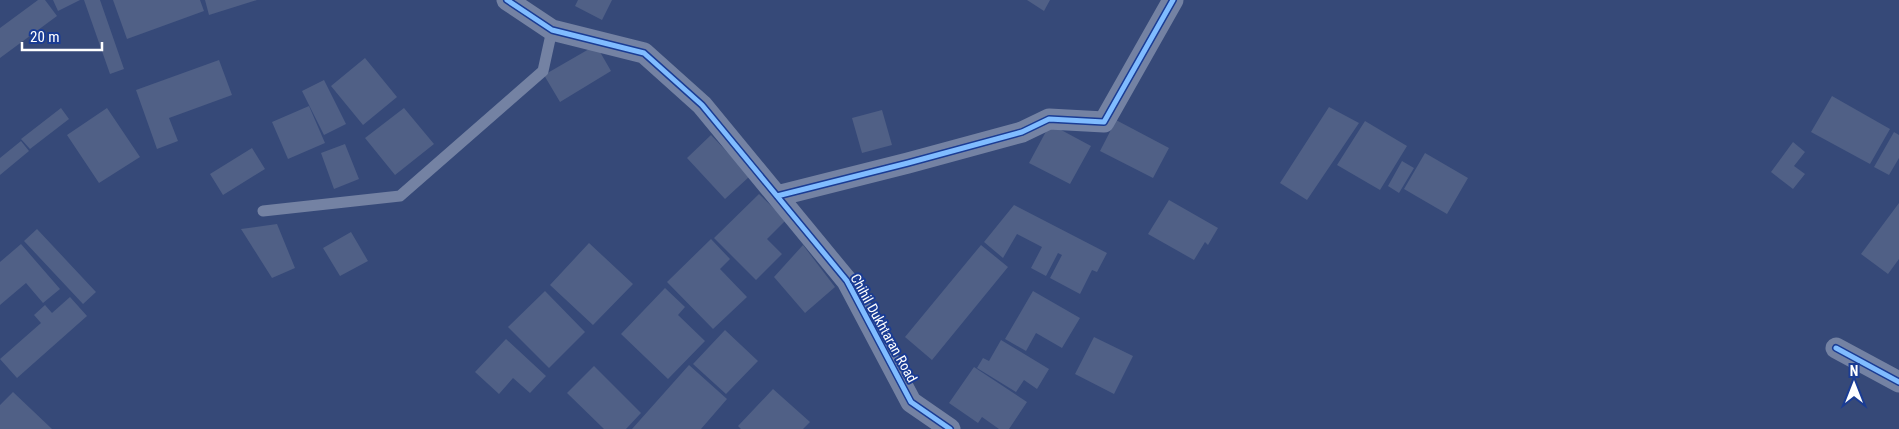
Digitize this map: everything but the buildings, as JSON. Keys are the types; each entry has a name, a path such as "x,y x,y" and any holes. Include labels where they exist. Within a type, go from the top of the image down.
{"street":[{"name":"Chihil Dukhtaran Road","path":"507,0 552,30 644,53 702,105 848,281 911,402 950,429"},
{"path":"777,196 1022,132 1048,120 1104,122 1173,0"},
{"path":"1836,348 1899,382"}],"lane":[{"path":"263,211 400,196 543,71 552,30"}],"cycle path":[{"path":"507,0 552,30 644,53 702,105 847,281 911,402 950,429"},
{"path":"777,196 1022,132 1049,119 1104,122 1173,0"},
{"path":"1836,348 1899,382"}]}
